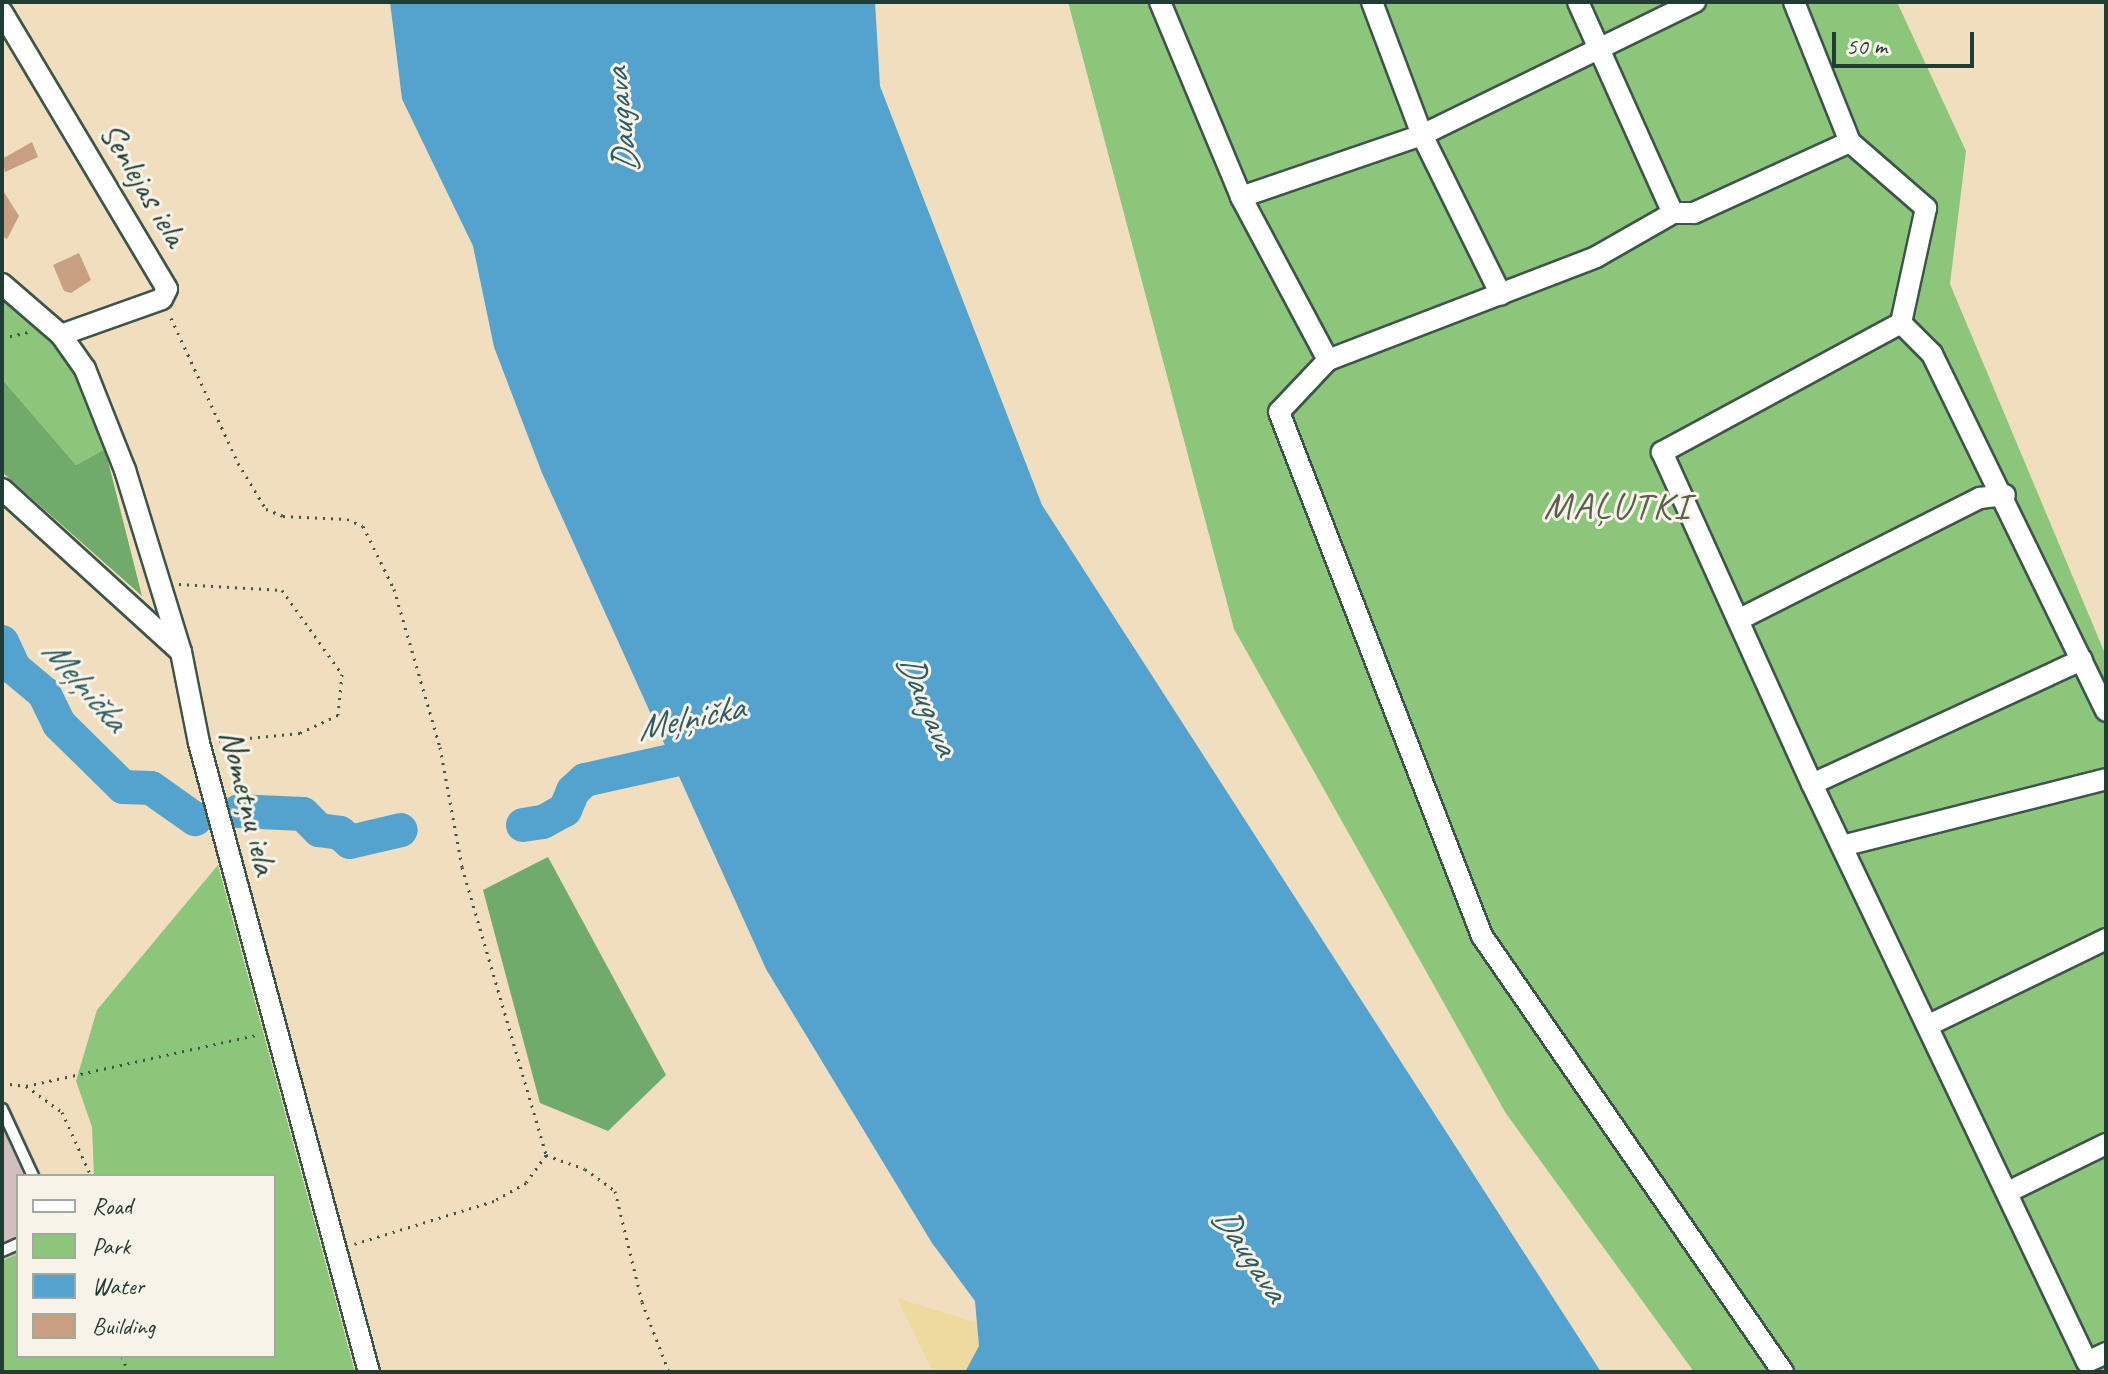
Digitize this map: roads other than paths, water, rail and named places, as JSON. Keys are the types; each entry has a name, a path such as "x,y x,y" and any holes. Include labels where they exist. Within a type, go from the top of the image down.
{"street":[{"path":"1160,2 1241,197 1328,360"},
{"path":"1372,2 1422,135 1501,295"},
{"path":"1578,2 1673,213"},
{"path":"1241,197 1422,135 1597,46 1695,2"},
{"path":"1794,2 1850,142 1926,208 1901,323 1662,452 1812,784 2010,1191 2087,1362 2106,1353"},
{"name":"Senlejas iela","path":"2,12 160,272 167,289 162,299 61,335"},
{"path":"1783,1372 1482,936 1279,412 1328,360 1596,257 1673,213 1694,213 1850,142"},
{"name":"Nometņu iela","path":"2,284 61,335 98,392 181,652 199,743 369,1372"},
{"path":"1901,323 1932,354 2005,495 2106,711"},
{"path":"2,489 181,652"},
{"path":"1738,620 1980,498 2005,495"},
{"path":"1812,784 2082,660"},
{"path":"1842,846 2106,779"},
{"path":"1929,1025 2106,939"},
{"path":"2010,1191 2106,1144"}],"lane":[{"path":"2,1109 32,1174"}],"water":[{"name":"Daugava","path":"390,2 875,2 880,86 1042,505 1601,1372 965,1372 979,1346 975,1301 932,1243 766,969 542,473 494,347 473,246 402,99"}],"waterway":[{"name":"Meļņička","path":"2,642 14,668 44,693 59,724 123,787 151,788 195,819"},
{"name":"Meļņička","path":"523,825 543,822 565,810 573,791 585,780 715,751"},
{"name":"Meļņička","path":"239,811 303,814 319,830 340,833 350,842 401,830"}],"district":[{"name":"MAĻUTKI","path":"1617,506"}]}
